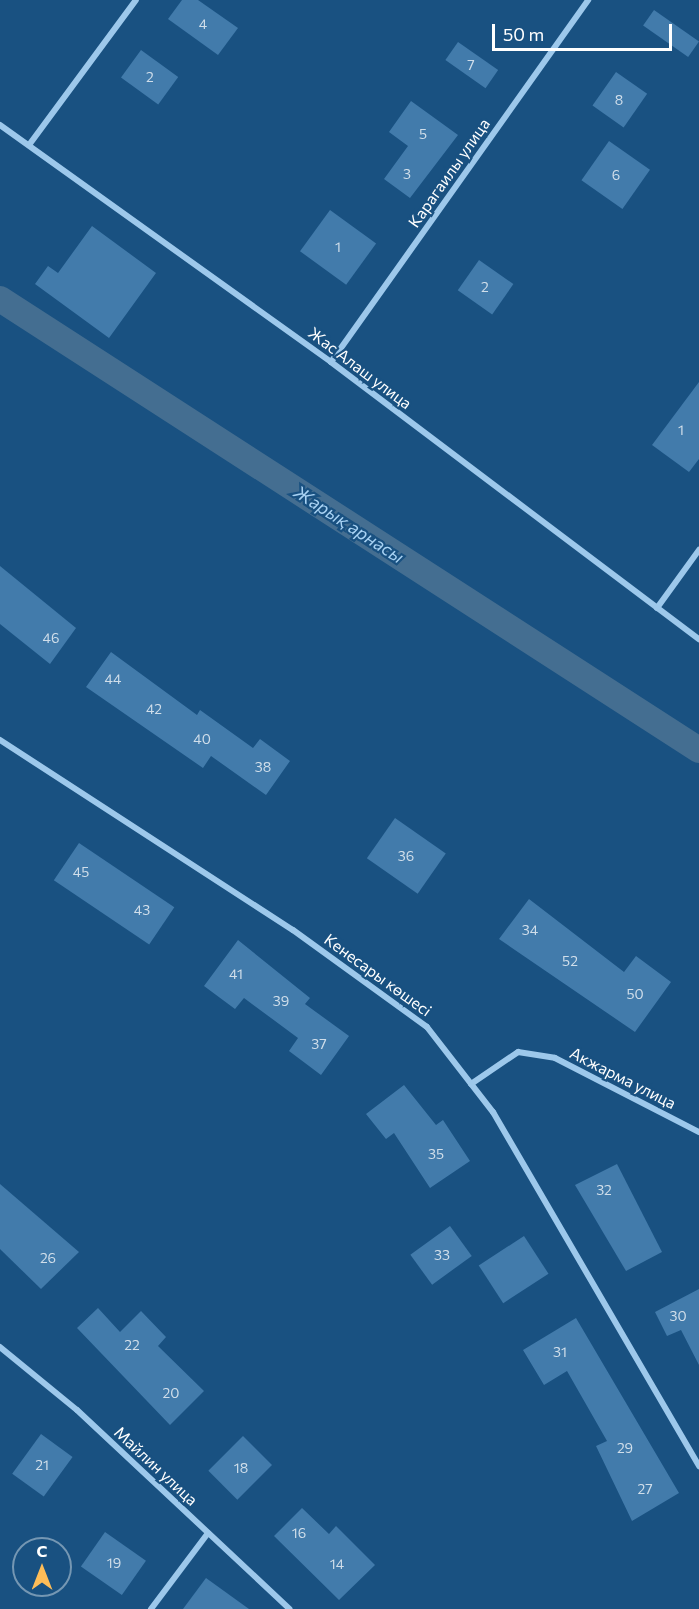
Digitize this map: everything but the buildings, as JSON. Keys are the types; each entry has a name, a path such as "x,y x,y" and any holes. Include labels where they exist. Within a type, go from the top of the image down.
{"street":[{"path":"29,145 136,0"},
{"name":"Карагаилы улица","path":"331,362 588,0"},
{"name":"Жас Алаш улица","path":"0,125 331,362 699,639"},
{"path":"657,608 699,550"},
{"name":"Кенесары көшесі","path":"0,740 293,930 427,1027 493,1112 699,1466"},
{"name":"Акжарма улица","path":"471,1084 518,1052 555,1058 699,1132"},
{"name":"Майлин улица","path":"0,1347 77,1410 290,1609"},
{"path":"151,1609 208,1533"}],"waterway":[{"name":"Жарық арнасы","path":"0,299 699,750"}]}
